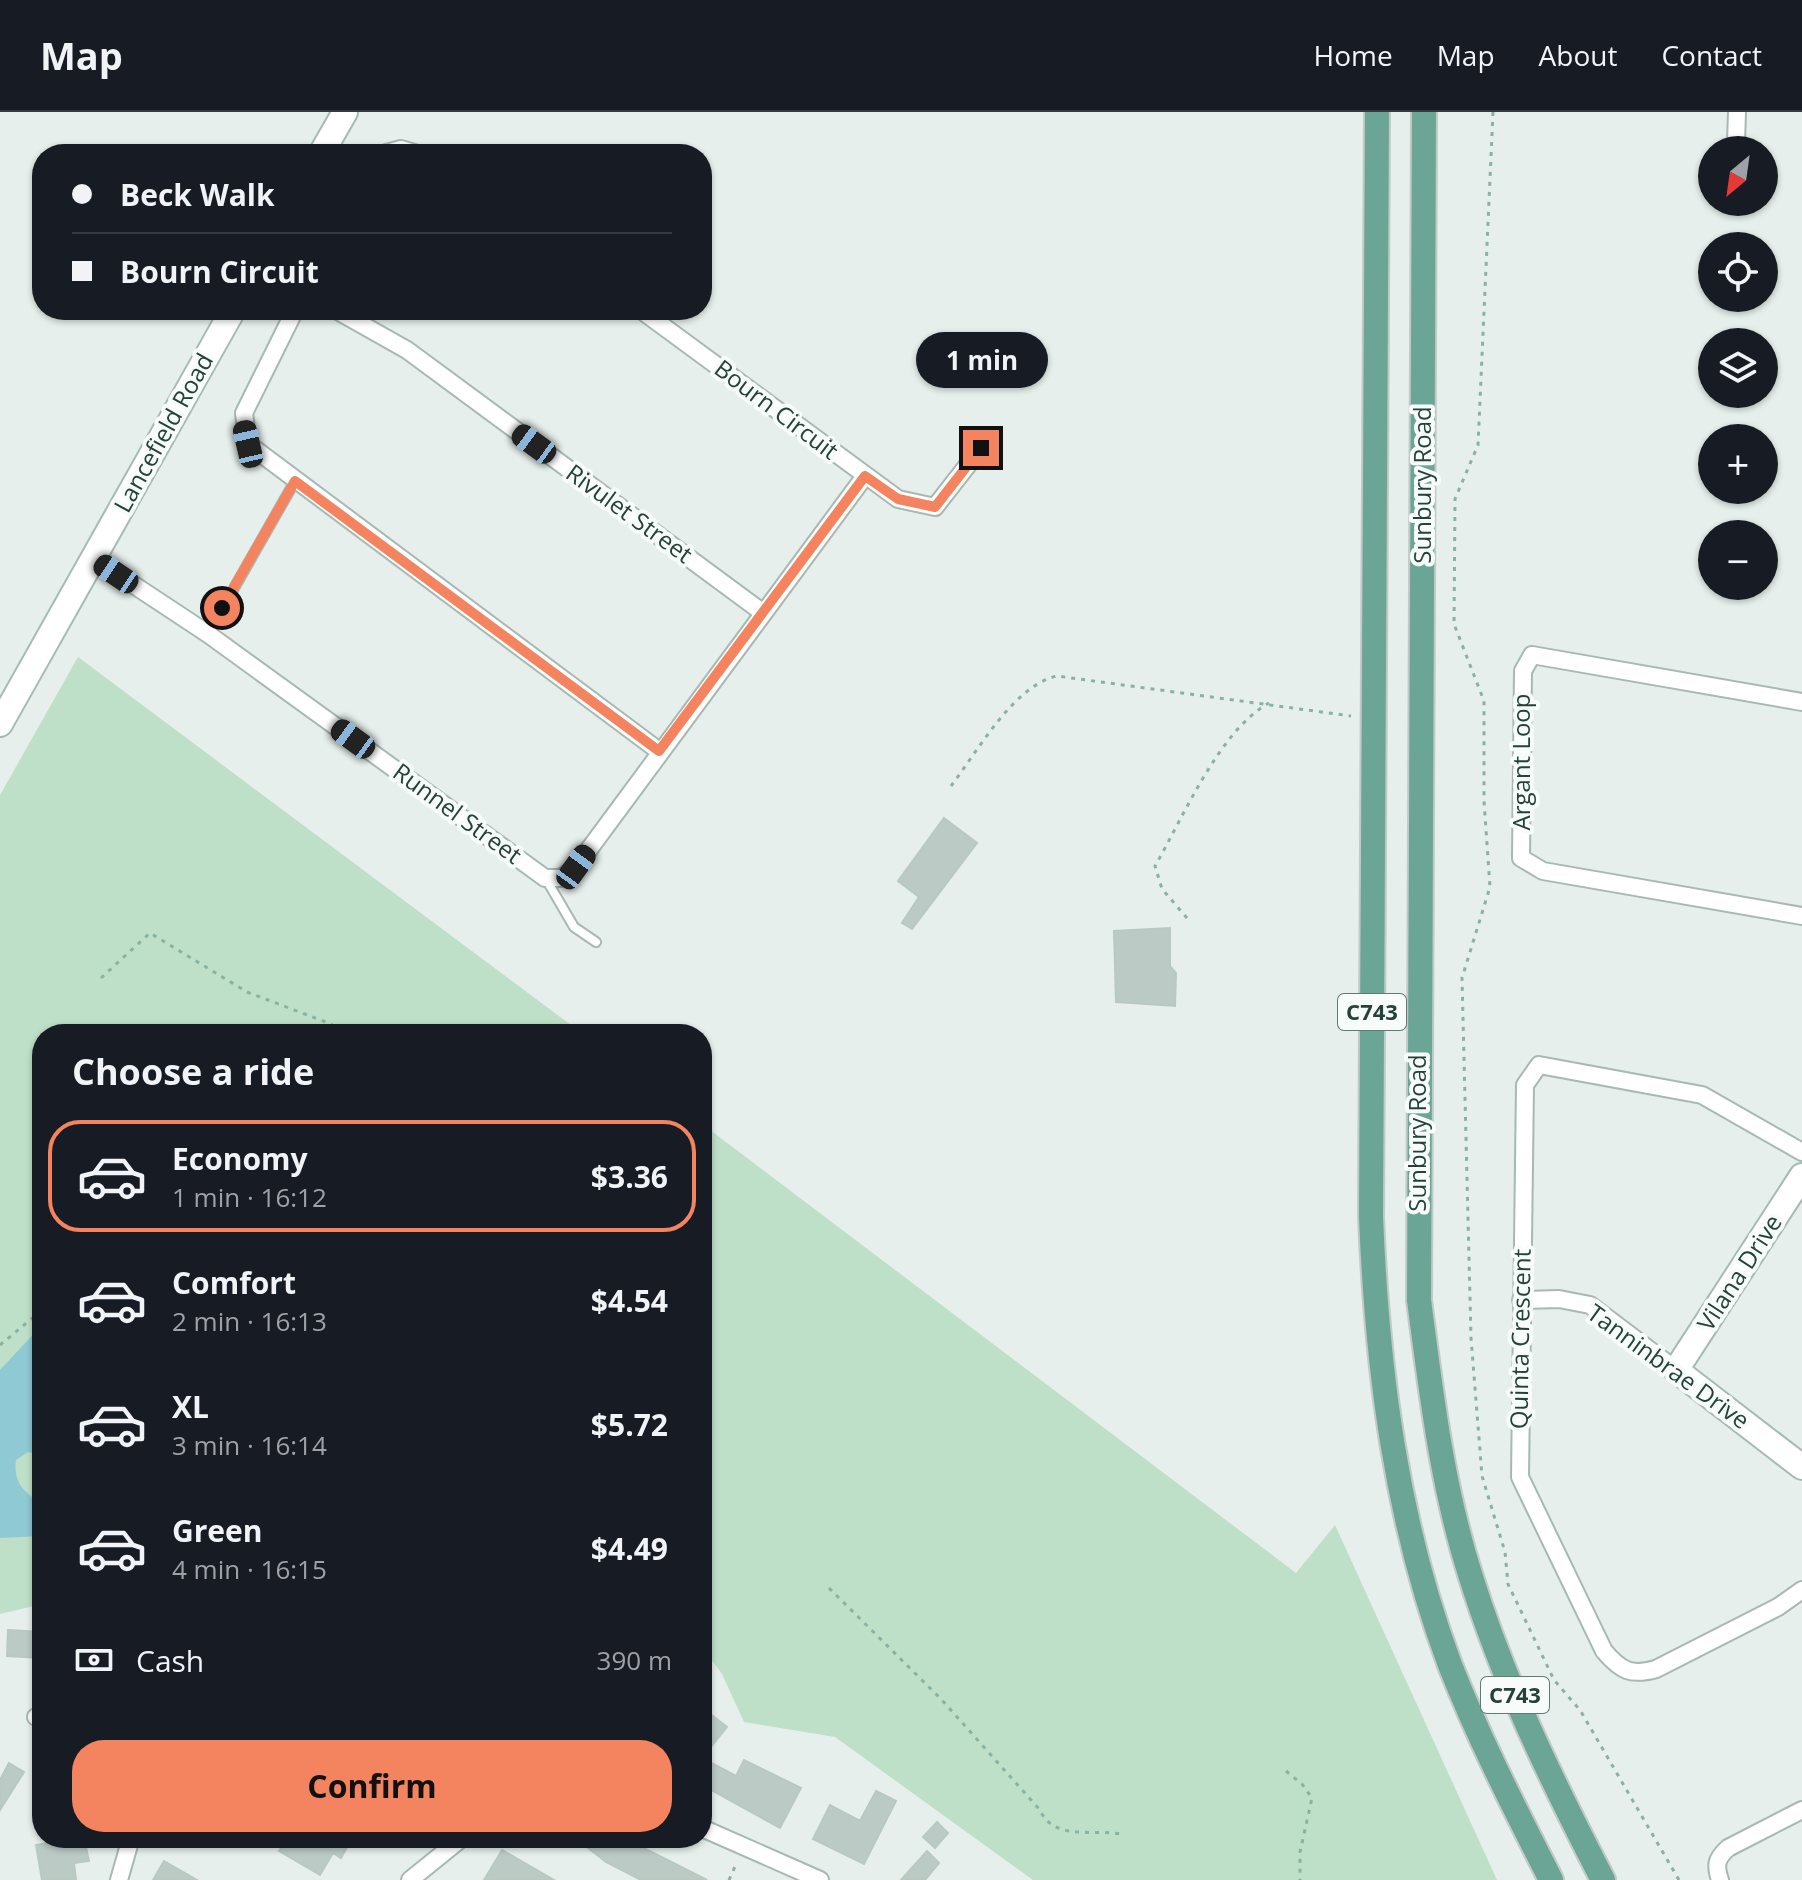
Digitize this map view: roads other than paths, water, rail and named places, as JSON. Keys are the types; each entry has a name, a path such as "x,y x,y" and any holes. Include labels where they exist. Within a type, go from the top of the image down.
{"main road":[{"path":"327,144 345,112"},
{"name":"Sunbury Road","path":"1377,112 1371,1216 1375,1325 1390,1442 1413,1542 1450,1663 1491,1761 1551,1880"},
{"name":"Sunbury Road","path":"1424,112 1419,1300 1433,1410 1469,1573 1501,1663 1550,1776 1603,1880"},
{"name":"Lancefield Road","path":"0,724 227,320"},
{"name":"Vilana Drive","path":"1676,1370 1802,1176"},
{"name":"Tanninbrae Drive","path":"1676,1370 1802,1467"}],"street":[{"path":"1736,136 1737,112"},
{"path":"290,320 244,413 248,444 659,751"},
{"name":"Rivulet Street","path":"354,320 407,350 762,612"},
{"name":"Bourn Circuit","path":"654,320 898,499 935,507 981,448"},
{"name":"Runnel Street","path":"93,558 208,634 545,878 561,878 576,867 865,476"},
{"name":"Argant Loop","path":"1802,702 1532,655 1523,671 1521,858 1543,871 1802,916"},
{"name":"Quinta Crescent","path":"1802,1152 1702,1095 1539,1065 1525,1085 1520,1477 1604,1651 1620,1670 1638,1674 1656,1669 1778,1607 1802,1590"},
{"name":"Tanninbrae Drive","path":"1521,1300 1559,1299 1590,1305 1676,1370"},
{"path":"1720,1880 1716,1866 1719,1856 1728,1848 1802,1810"},
{"path":"712,1832 820,1880"},
{"path":"119,1880 128,1848"},
{"path":"410,1880 450,1848"}],"lane":[{"path":"208,634 295,481"},
{"name":"Runnel Street","path":"545,878 574,927 596,942"}],"water":[{"path":"32,1336 32,1453 28,1452 16,1460 15,1467 21,1486 32,1496 32,1536 0,1538 0,1370"}]}
